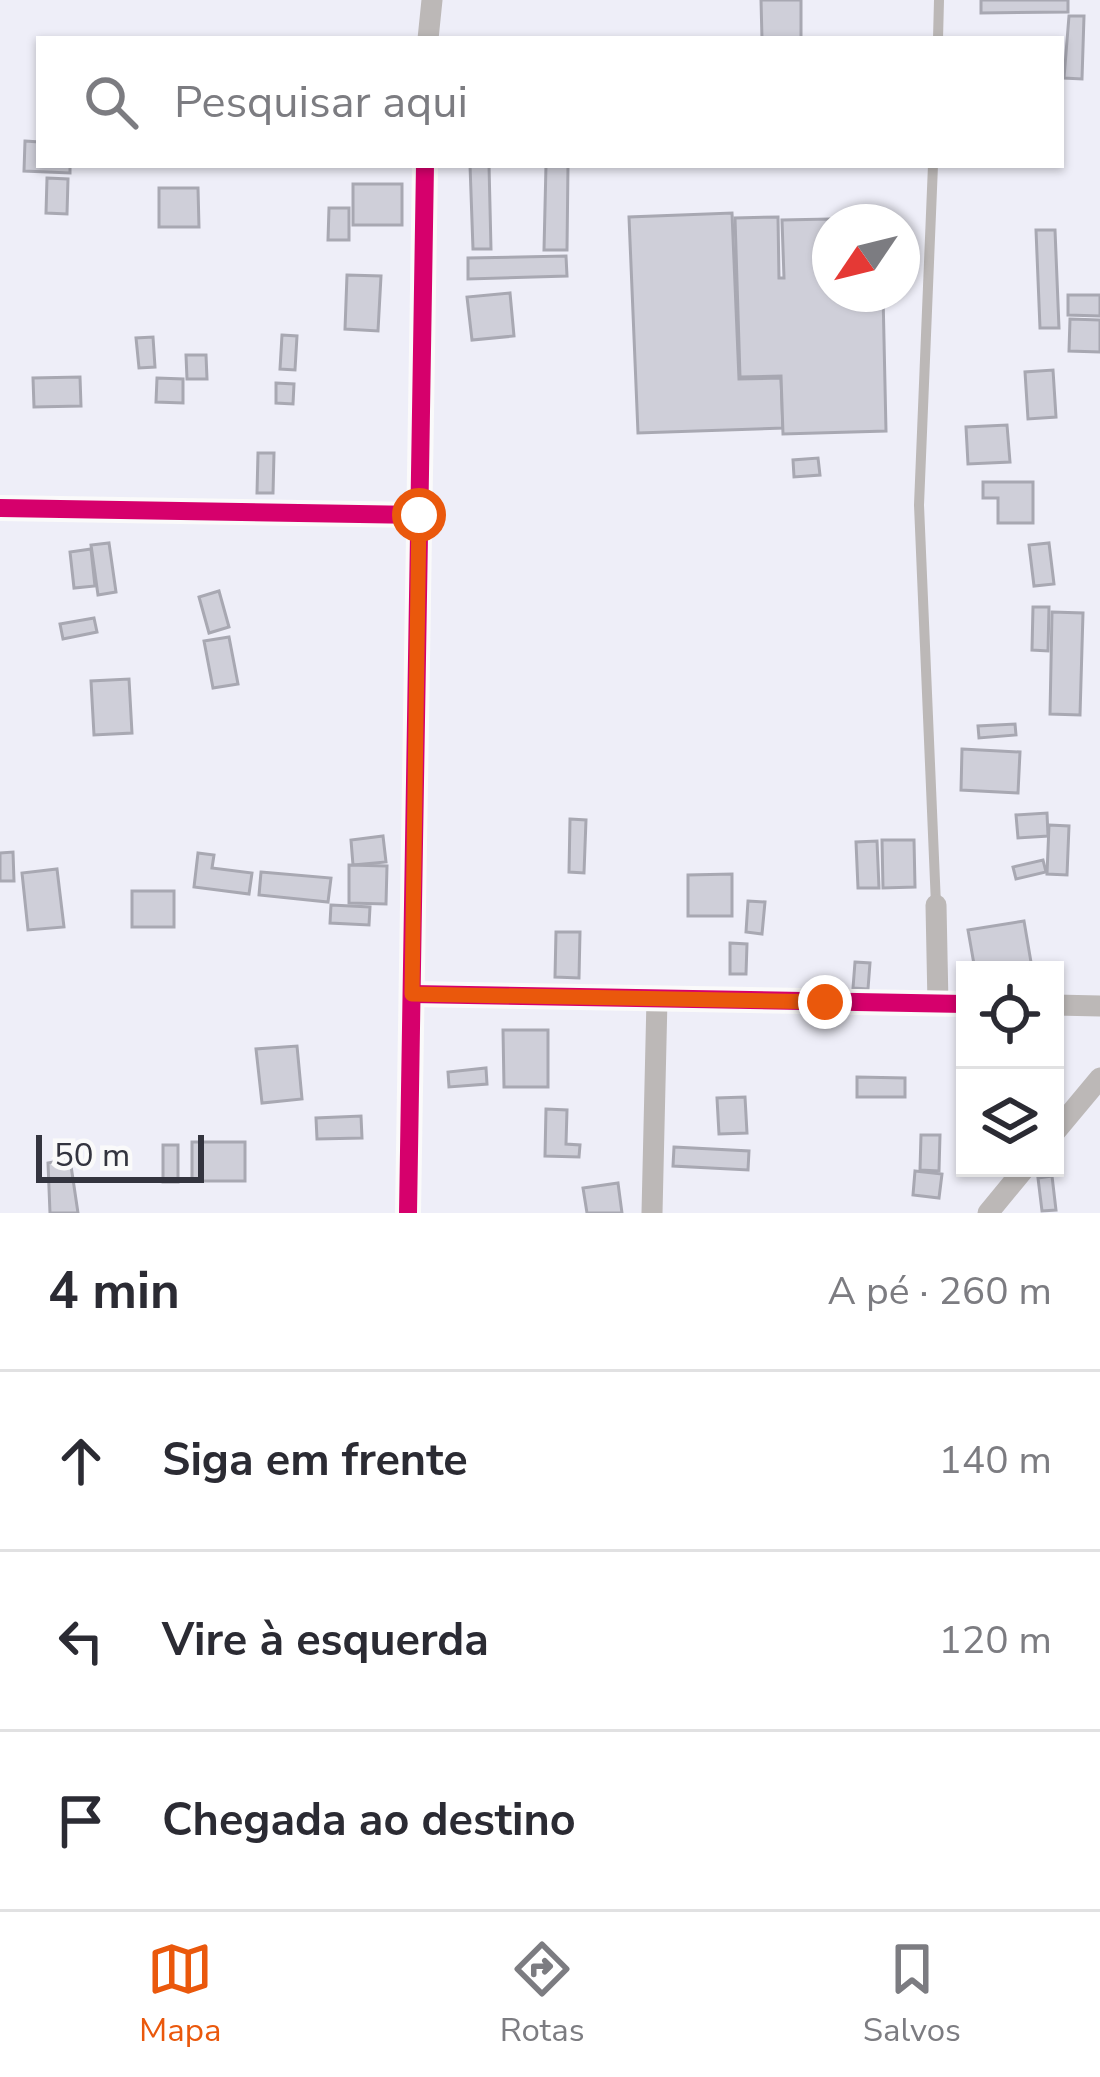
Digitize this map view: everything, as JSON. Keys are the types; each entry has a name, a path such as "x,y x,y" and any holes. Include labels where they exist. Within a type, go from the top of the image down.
{"street":[{"path":"428,36 432,0"},
{"path":"408,1213 424,168"},
{"path":"0,508 419,515"},
{"path":"936,905 938,1004"},
{"path":"412,994 956,1004"},
{"path":"652,1213 657,999"},
{"path":"1064,1005 1100,1006"},
{"path":"1064,1121 1100,1078"},
{"path":"988,1213 1018,1177"}],"lane":[{"path":"938,36 939,0"},
{"path":"933,168 919,505 936,905"}],"building":[{"path":"761,0 801,0 801,36 762,36"},
{"path":"981,0 1068,0 1068,12 981,13"},
{"path":"1069,16 1084,16 1082,79 1064,78"},
{"path":"25,141 36,142 36,168 70,168 70,173 24,171"},
{"path":"470,168 489,168 491,249 473,249"},
{"path":"546,168 568,168 567,250 544,250"},
{"path":"47,178 68,179 67,214 46,213"},
{"path":"353,184 402,184 402,225 353,225"},
{"path":"159,188 198,188 199,227 159,227"},
{"path":"329,208 349,208 349,240 328,240"},
{"path":"732,213 739,379 781,378 783,428 638,433 629,217"},
{"path":"778,217 779,278 784,278 782,220 812,219 812,312 883,312 886,431 783,434 781,376 740,377 735,218"},
{"path":"1036,230 1055,230 1059,328 1040,328"},
{"path":"566,256 567,276 468,279 468,258"},
{"path":"347,275 381,276 378,331 345,329"},
{"path":"510,293 514,336 472,340 467,297"},
{"path":"1068,295 1100,295 1100,316 1068,315"},
{"path":"1070,319 1100,320 1100,352 1069,351"},
{"path":"282,335 297,336 295,370 280,369"},
{"path":"153,337 155,367 139,368 136,338"},
{"path":"186,355 206,355 207,379 187,379"},
{"path":"1053,370 1056,417 1028,419 1025,372"},
{"path":"80,377 81,406 34,407 33,378"},
{"path":"157,378 183,379 183,403 156,402"},
{"path":"276,383 294,384 293,404 276,403"},
{"path":"1007,425 1010,462 968,464 966,427"},
{"path":"258,453 274,453 273,493 257,493"},
{"path":"818,458 820,475 794,477 793,460"},
{"path":"983,482 1033,482 1033,523 998,523 998,498 983,498"},
{"path":"109,543 116,592 98,595 91,545"},
{"path":"1049,543 1054,584 1034,586 1029,545"},
{"path":"91,549 95,586 74,588 70,552"},
{"path":"219,591 229,627 209,633 199,597"},
{"path":"1033,607 1049,607 1048,651 1032,650"},
{"path":"1052,612 1083,613 1080,715 1050,714"},
{"path":"94,618 97,632 63,639 60,624"},
{"path":"229,637 238,684 213,688 204,641"},
{"path":"129,679 132,733 94,735 91,681"},
{"path":"1015,724 1016,735 979,738 978,726"},
{"path":"962,749 1020,752 1018,793 961,790"},
{"path":"1047,813 1048,836 1018,838 1016,815"},
{"path":"570,819 586,820 584,873 569,872"},
{"path":"1049,825 1069,826 1067,875 1047,874"},
{"path":"383,836 386,862 353,865 351,840"},
{"path":"882,840 914,840 915,887 883,888"},
{"path":"877,841 879,888 858,888 856,842"},
{"path":"13,852 14,881 0,881 0,853"},
{"path":"198,853 214,855 212,868 252,873 249,894 194,887"},
{"path":"1043,860 1046,872 1016,879 1013,867"},
{"path":"349,865 387,866 386,904 349,903"},
{"path":"57,869 64,927 28,930 22,873"},
{"path":"261,872 331,878 328,902 259,895"},
{"path":"732,874 732,916 688,916 688,875"},
{"path":"132,891 174,891 174,927 132,927"},
{"path":"748,901 765,902 762,934 746,932"},
{"path":"331,905 370,907 369,925 330,923"},
{"path":"1024,921 1031,961 973,961 968,930"},
{"path":"556,932 580,932 579,978 555,977"},
{"path":"730,943 747,944 746,974 730,974"},
{"path":"855,962 870,963 868,989 853,988"},
{"path":"503,1030 548,1030 548,1087 504,1087"},
{"path":"297,1046 302,1099 262,1103 256,1049"},
{"path":"486,1068 487,1084 449,1087 448,1072"},
{"path":"857,1077 905,1078 905,1097 857,1097"},
{"path":"745,1097 747,1133 719,1134 717,1098"},
{"path":"546,1109 567,1110 566,1144 580,1145 579,1157 545,1156"},
{"path":"361,1116 362,1138 317,1139 316,1118"},
{"path":"921,1135 940,1135 939,1171 920,1170"},
{"path":"192,1142 245,1142 245,1181 192,1181"},
{"path":"163,1145 178,1145 178,1182 163,1182"},
{"path":"674,1147 749,1151 748,1170 673,1166"},
{"path":"70,1159 78,1213 50,1213 48,1163"},
{"path":"915,1171 942,1174 939,1198 913,1195"},
{"path":"1052,1177 1056,1210 1042,1211 1038,1178"},
{"path":"618,1183 622,1213 587,1213 583,1188"}],"cycle path":[{"path":"408,1213 425,168"},
{"path":"0,508 419,515"},
{"path":"412,994 956,1004"}],"route":[{"path":"419,515 412,994 825,1002"}]}
